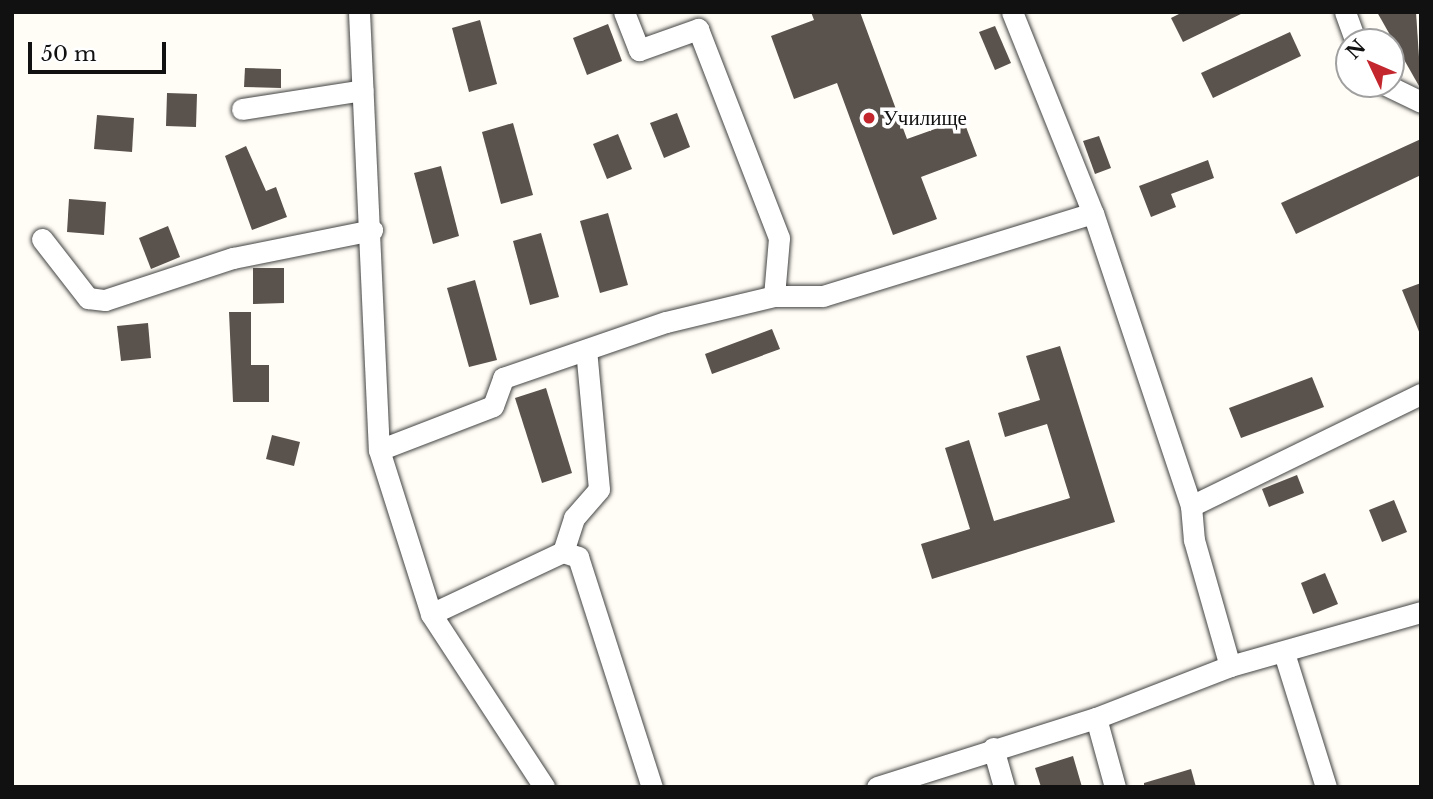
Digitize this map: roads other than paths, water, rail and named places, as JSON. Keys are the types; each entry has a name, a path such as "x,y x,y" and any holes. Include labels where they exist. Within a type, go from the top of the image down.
{"street":[{"path":"359,12 372,230 379,450 431,614 544,787"},
{"path":"624,12 639,50 698,29 779,238 774,296"},
{"path":"1012,12 1093,213 1191,506 1194,540 1230,666"},
{"path":"242,109 363,90"},
{"path":"1405,94 1421,102"},
{"path":"379,450 492,406 503,378 586,350 774,296 823,296 1093,213"},
{"path":"42,239 88,298 105,300 233,258 372,230"},
{"path":"564,552 574,518 599,489 586,350"},
{"path":"1191,506 1421,394"},
{"path":"431,614 564,552 579,556 652,787"},
{"path":"877,787 993,748 1096,718 1230,666 1284,653 1421,612"},
{"path":"1284,653 1326,787"},
{"path":"1096,718 1115,787"},
{"path":"993,748 1004,787"}],"place":[{"name":"Училище","path":"869,118"}]}
